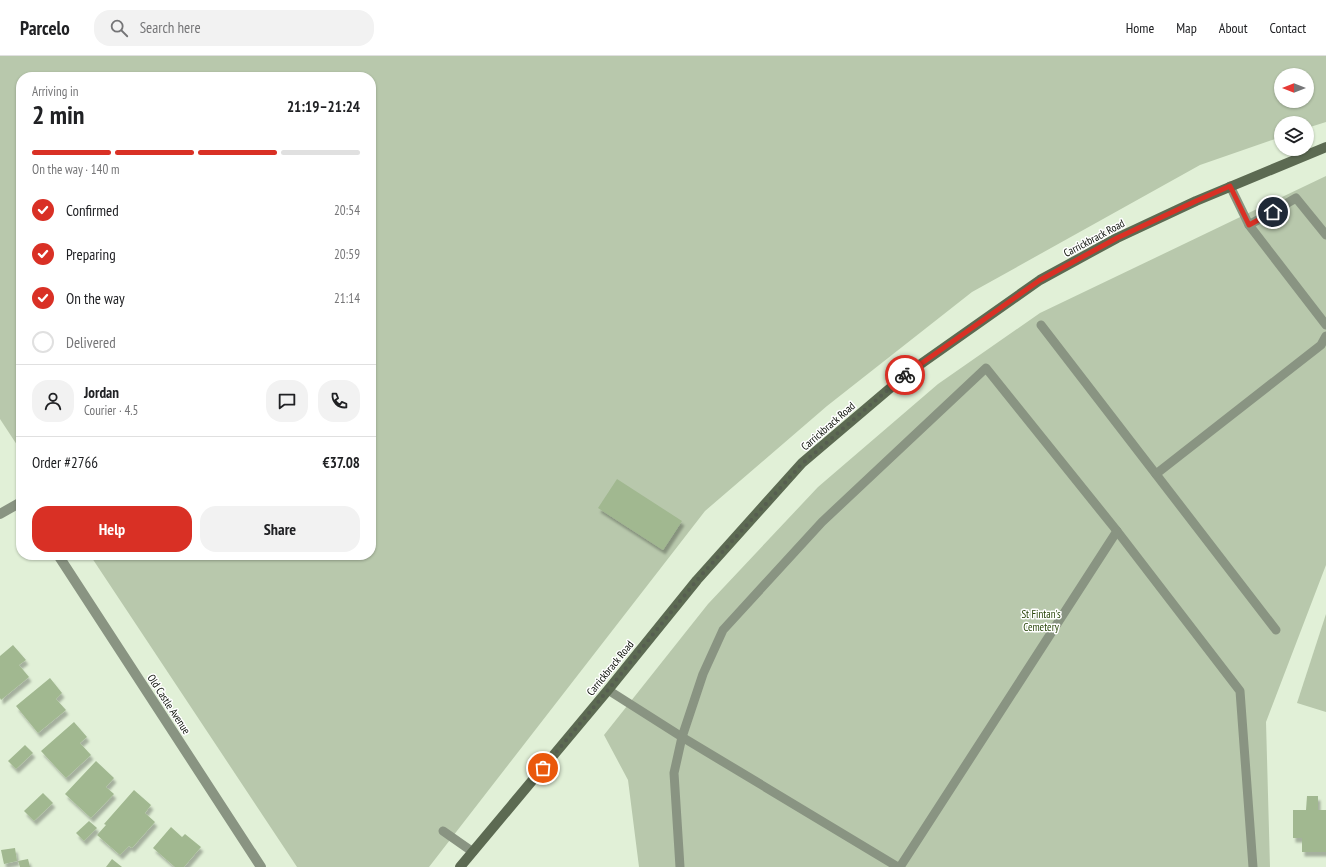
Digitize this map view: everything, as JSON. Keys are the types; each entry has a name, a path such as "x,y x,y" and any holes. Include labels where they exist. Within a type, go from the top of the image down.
{"main road":[{"name":"Carrickbrack Road","path":"460,867 608,690 697,580 802,464 908,373 1040,280 1117,238 1230,186 1326,146"}],"street":[{"path":"0,514 16,505"},
{"name":"Old Castle Avenue","path":"61,560 261,867"}],"lane":[{"path":"1230,186 1249,225 1326,325"},
{"path":"1249,225 1296,198 1326,235"},
{"path":"1041,325 1276,630"},
{"path":"1156,474 1321,345 1326,336"},
{"path":"680,867 674,773 682,737 703,674 723,630 822,522 986,368 1117,531 1240,691 1253,867"},
{"path":"608,690 682,737 899,867 1117,531"},
{"path":"443,831 473,852"}],"green space":[{"path":"0,56 1326,56 1326,122 1314,126 1314,116 1274,116 1274,139 1200,165 972,292 827,406 705,511 429,867 297,867 93,560 376,560 376,72 16,72 16,443 0,419"},
{"name":"St Fintan's Cemetery","path":"1326,176 1326,565 1266,722 1270,867 639,867 628,780 604,735 708,604 818,487 938,384 1040,313"},
{"path":"1326,614 1326,712 1297,703"}],"building":[{"path":"617,479 682,521 663,550 598,508"},
{"path":"13,645 26,660 19,665 29,677 1,700 0,656"},
{"path":"50,678 62,693 56,699 66,710 38,733 16,706"},
{"path":"74,722 87,737 80,743 91,755 66,778 41,751"},
{"path":"25,745 33,753 16,769 8,761"},
{"path":"96,761 114,778 106,787 114,794 91,818 65,794"},
{"path":"134,790 151,805 145,813 155,822 132,848 129,846 120,855 97,835 106,825 104,824"},
{"path":"43,793 53,803 34,821 24,811"},
{"path":"1307,796 1318,796 1318,810 1326,810 1326,852 1302,852 1302,838 1293,838 1293,810 1306,810"},
{"path":"89,821 97,828 84,841 76,833"},
{"path":"171,827 182,837 185,834 201,847 184,867 175,867 153,848"},
{"path":"15,848 17,861 4,864 1,850"},
{"path":"28,859 30,867 20,867 18,861"},
{"path":"112,859 122,867 106,867"}],"way so far":[{"path":"543,768 697,580 802,464 905,375"}],"route":[{"path":"905,375 1040,280 1117,238 1196,201 1230,186 1249,225 1273,212"}]}
